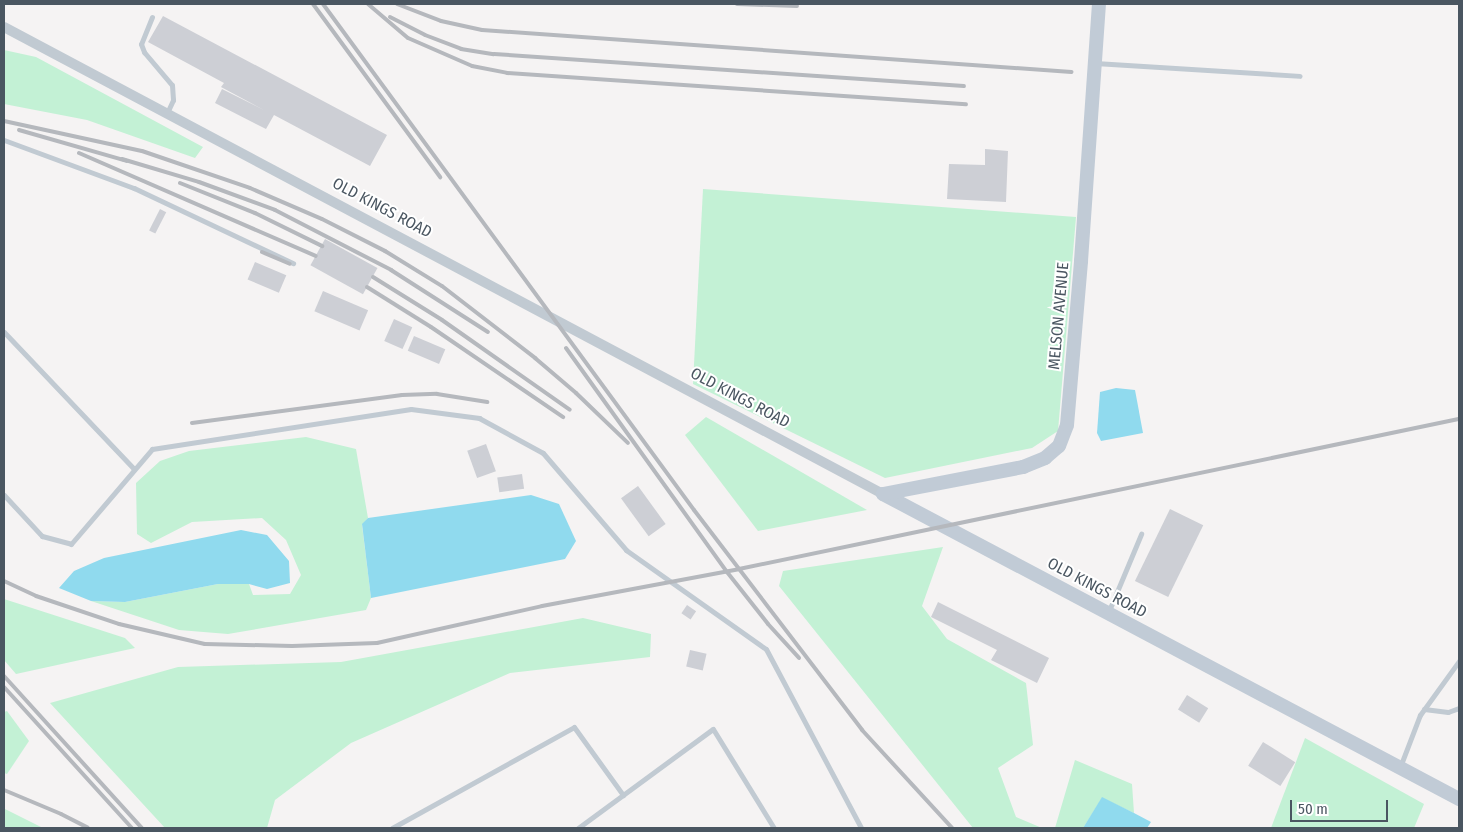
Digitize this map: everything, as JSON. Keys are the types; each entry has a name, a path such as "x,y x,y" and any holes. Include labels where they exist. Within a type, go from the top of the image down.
{"street":[{"name":"MELSON AVENUE","path":"884,494 1023,466 1045,458 1059,446 1067,425 1081,261 1099,4"},
{"name":"OLD KINGS ROAD","path":"4,27 1459,799"}],"lane":[{"path":"152,17 141,44 144,52 172,85 172,100 166,114"},
{"path":"1094,63 1300,76"},
{"path":"4,140 134,188 293,263"},
{"path":"4,332 134,469"},
{"path":"4,495 42,536 71,544 152,449 411,409 478,418 543,454 626,550 766,649 861,828"},
{"path":"1108,613 1141,534"},
{"path":"1400,767 1424,709 1459,661"},
{"path":"1424,709 1448,712 1459,708"},
{"path":"392,828 574,727 623,795"},
{"path":"578,828 713,729 774,828"}],"green space":[{"path":"4,50 36,57 203,147 195,158 87,120 4,104"},
{"path":"703,189 1076,217 1058,431 1032,448 885,478 693,384"},
{"path":"706,417 867,510 758,531 685,435"},
{"path":"306,437 356,449 368,518 362,525 371,598 366,610 228,634 179,630 91,601 125,602 218,584 249,584 253,595 290,594 301,575 286,540 262,518 192,522 151,543 137,534 136,483 160,461 189,451"},
{"path":"943,547 922,606 947,639 1026,683 1033,745 998,768 1016,817 1042,828 973,828 779,586 783,571"},
{"path":"4,599 125,638 135,648 16,674 4,660"},
{"path":"583,618 651,634 650,657 510,673 351,743 275,800 267,828 165,828 50,703 178,667 341,662"},
{"path":"7,711 29,741 7,774 4,773 4,712"},
{"path":"1305,738 1424,804 1414,828 1271,828"},
{"path":"1075,760 1132,784 1134,813 1102,798 1083,828 1055,828"},
{"path":"5,809 43,828 4,828"}],"water":[{"path":"1116,388 1135,390 1143,433 1101,441 1097,433 1100,392"},
{"path":"531,495 559,504 576,541 565,559 371,598 362,524 368,518"},
{"path":"241,530 267,535 289,561 290,583 267,589 249,584 218,584 125,602 91,601 59,588 74,571 104,558"},
{"path":"1102,797 1151,822 1147,828 1083,828"}],"building":[{"path":"163,16 387,135 370,166 274,115 266,129 215,103 222,89 264,110 221,87 224,83 148,42"},
{"path":"985,149 1008,151 1006,202 947,199 949,164 985,165"},
{"path":"160,209 166,212 155,234 149,230"},
{"path":"325,239 377,268 363,294 310,265"},
{"path":"255,262 286,275 279,293 248,279"},
{"path":"323,291 368,310 360,330 314,311"},
{"path":"394,319 412,327 403,349 384,341"},
{"path":"414,336 445,349 439,364 408,351"},
{"path":"486,444 496,471 477,478 467,451"},
{"path":"522,474 524,489 499,492 497,477"},
{"path":"638,486 666,524 649,536 621,498"},
{"path":"1170,509 1203,525 1168,597 1135,581"},
{"path":"938,602 1049,658 1037,683 991,660 997,650 931,617"},
{"path":"687,605 696,611 691,619 681,613"},
{"path":"690,650 707,654 703,670 686,667"},
{"path":"1187,695 1208,708 1199,723 1178,709"},
{"path":"1263,742 1295,762 1280,786 1248,766"}],"railway":[{"path":"313,4 440,177"},
{"path":"323,4 694,510 862,730 952,828"},
{"path":"368,4 408,38 472,66 507,73 966,104"},
{"path":"397,4 441,21 482,30 1072,72"},
{"path":"737,4 797,6"},
{"path":"390,17 425,35 461,49 494,54 964,86"},
{"path":"4,121 142,151 250,188 322,219 385,251 442,286 535,358 576,393 628,443"},
{"path":"19,130 127,161"},
{"path":"79,153 316,256"},
{"path":"122,159 199,182 275,210 391,270 488,332"},
{"path":"180,183 255,213 322,246"},
{"path":"262,252 290,264"},
{"path":"373,277 442,320 570,410"},
{"path":"367,287 431,327 563,417"},
{"path":"566,348 727,572 768,624 799,658"},
{"path":"192,423 402,395 437,394 487,402"},
{"path":"4,581 36,596 119,624 205,644 292,646 377,643 542,606 739,569 1459,419"},
{"path":"4,676 142,828"},
{"path":"4,687 132,828"},
{"path":"4,790 61,814 88,828"}]}
